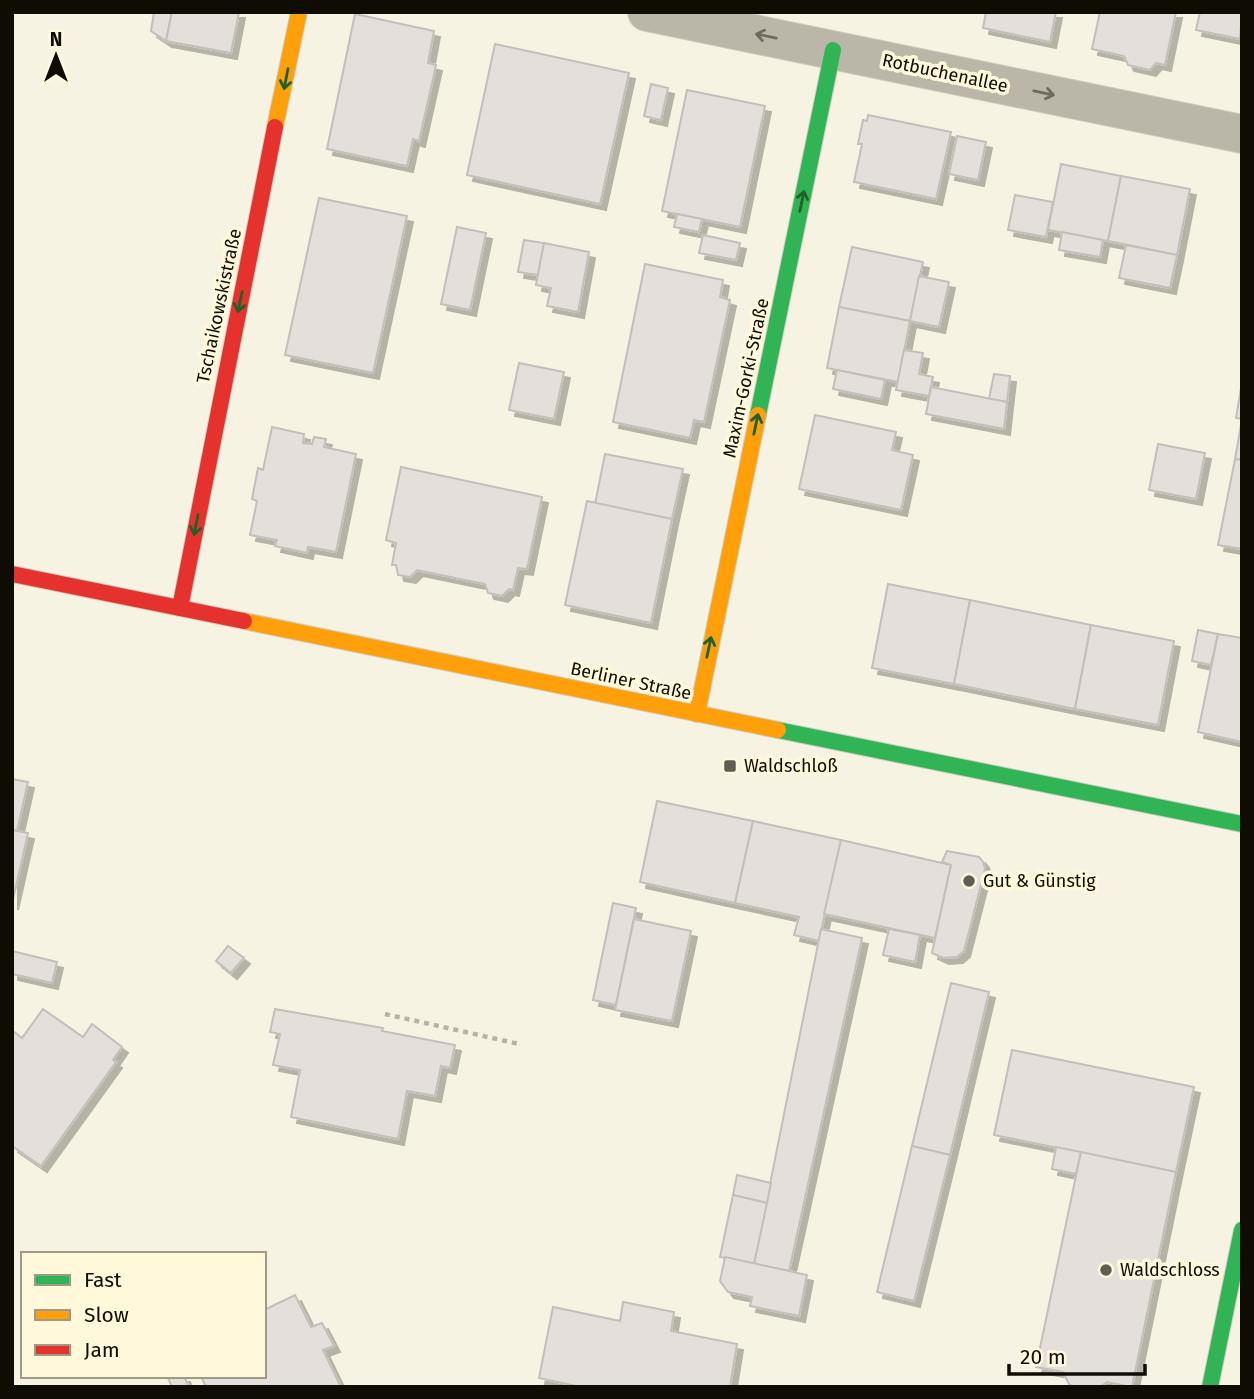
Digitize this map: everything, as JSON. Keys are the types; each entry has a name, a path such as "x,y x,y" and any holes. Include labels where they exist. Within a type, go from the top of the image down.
{"street":[{"name":"Tschaikowskistraße","path":"180,608 299,12"},
{"name":"Rotbuchenallee","path":"647,12 1242,134"},
{"name":"Maxim-Gorki-Straße","path":"698,714 706,664 833,50"},
{"name":"Berliner Straße","path":"12,574 1242,824"},
{"path":"1209,1387 1242,1230"}],"path":[{"path":"385,1014 519,1044"}],"building":[{"path":"154,12 172,12 166,41 151,31"},
{"path":"172,12 239,12 231,53 166,41"},
{"path":"986,12 1056,12 1050,42 983,28"},
{"path":"1100,12 1176,12 1165,65 1156,63 1150,70 1128,65 1124,56 1092,49"},
{"path":"1200,12 1242,12 1240,39 1196,30"},
{"path":"355,14 434,31 428,63 436,65 419,141 413,139 407,166 327,149"},
{"path":"495,44 629,73 600,204 467,175"},
{"path":"651,84 668,88 661,120 644,116"},
{"path":"687,90 765,106 740,227 662,211"},
{"path":"868,115 951,132 936,199 854,182 862,144 858,144 863,120 867,121"},
{"path":"957,136 986,142 978,180 949,174"},
{"path":"1061,164 1121,176 1108,241 1048,230"},
{"path":"1121,176 1190,189 1177,255 1108,241"},
{"path":"1015,195 1053,202 1046,237 1008,230"},
{"path":"319,198 407,216 373,373 285,355"},
{"path":"677,214 702,219 699,232 674,227"},
{"path":"457,227 486,233 470,310 441,304"},
{"path":"1062,232 1103,240 1100,257 1059,250"},
{"path":"703,235 740,243 736,260 699,253"},
{"path":"524,240 544,243 538,275 518,272"},
{"path":"544,243 589,252 578,312 547,306 551,288 536,285"},
{"path":"1126,245 1177,255 1170,288 1119,278"},
{"path":"852,247 923,262 910,321 839,307"},
{"path":"645,264 723,280 720,297 730,300 704,422 694,420 690,438 613,422"},
{"path":"919,276 949,282 939,327 910,321"},
{"path":"839,307 910,321 898,382 827,368"},
{"path":"904,350 923,353 919,374 933,377 929,396 896,390"},
{"path":"519,363 564,372 554,419 509,410"},
{"path":"837,370 885,380 881,399 833,389"},
{"path":"994,374 1010,376 1007,402 989,399"},
{"path":"931,387 1007,402 1004,429 926,414"},
{"path":"1242,388 1242,419 1236,418"},
{"path":"815,415 896,432 892,450 913,455 901,510 799,489"},
{"path":"1242,419 1242,460 1235,459"},
{"path":"272,427 304,434 303,443 312,444 314,437 326,439 324,447 356,454 336,552 308,547 307,553 275,546 277,540 250,535 257,501 252,499 258,468 263,470"},
{"path":"1158,444 1205,453 1196,499 1149,490"},
{"path":"605,454 683,469 672,519 595,504"},
{"path":"1235,459 1242,460 1242,549 1218,545"},
{"path":"401,467 542,497 527,569 518,568 513,590 509,589 502,596 488,593 485,584 417,570 410,577 398,575 396,565 392,565 396,543 386,540"},
{"path":"587,501 672,519 651,623 565,605"},
{"path":"888,584 970,600 954,684 872,668"},
{"path":"970,600 1091,625 1075,709 954,684"},
{"path":"1091,625 1174,641 1158,725 1075,709"},
{"path":"1198,630 1218,634 1211,665 1192,661"},
{"path":"1218,634 1242,638 1242,742 1198,732"},
{"path":"12,779 28,782 17,831 12,830"},
{"path":"657,801 753,821 735,903 640,882"},
{"path":"753,821 841,840 819,941 794,935 799,917 735,903"},
{"path":"12,830 28,833 12,904"},
{"path":"841,840 951,865 935,938 824,914"},
{"path":"947,851 979,857 985,869 964,951 957,957 943,958 932,953 951,865 942,862"},
{"path":"613,903 636,908 616,1005 593,1000"},
{"path":"634,919 691,931 672,1021 615,1010"},
{"path":"821,929 862,938 789,1271 754,1264"},
{"path":"889,929 920,935 915,962 883,955"},
{"path":"228,946 244,958 231,973 216,961"},
{"path":"12,951 57,962 52,983 12,974"},
{"path":"951,983 989,992 950,1155 912,1146"},
{"path":"43,1009 83,1037 92,1024 122,1047 113,1060 116,1062 41,1166 12,1146 12,1033 13,1031 22,1038"},
{"path":"275,1009 383,1028 382,1031 455,1045 450,1068 441,1066 435,1096 407,1091 398,1139 291,1117 300,1070 273,1065 280,1034 270,1032"},
{"path":"1012,1050 1194,1087 1176,1172 994,1135"},
{"path":"912,1146 950,1155 914,1301 877,1292"},
{"path":"1056,1147 1081,1152 1076,1174 1052,1169"},
{"name":"Waldschloss","path":"1081,1152 1176,1172 1132,1387 1107,1382 1100,1387 1073,1387 1063,1372 1036,1367"},
{"path":"737,1175 771,1183 767,1203 733,1195"},
{"path":"733,1195 767,1203 754,1264 720,1257"},
{"path":"725,1257 807,1275 799,1316 750,1306 752,1297 728,1292 720,1281"},
{"path":"295,1295 311,1327 322,1323 334,1346 323,1350 341,1387 206,1387 202,1378 266,1378 266,1309"},
{"path":"623,1302 674,1312 671,1331 737,1344 730,1387 581,1387 539,1378 553,1307 620,1321"},
{"path":"168,1378 185,1378 189,1387 172,1387"}],"traffic: fast":[{"path":"758,415 833,50"},
{"path":"778,730 1242,824"},
{"path":"1210,1387 1242,1230"}],"traffic: slow":[{"path":"275,127 299,12"},
{"path":"697,714 758,415"},
{"path":"244,621 778,730"}],"traffic: jam":[{"path":"180,608 275,127"},
{"path":"12,574 244,621"}],"place":[{"name":"Waldschloß","path":"730,766"},
{"name":"Gut & Günstig","path":"969,881"},
{"name":"Waldschloss","path":"1106,1270"}]}
